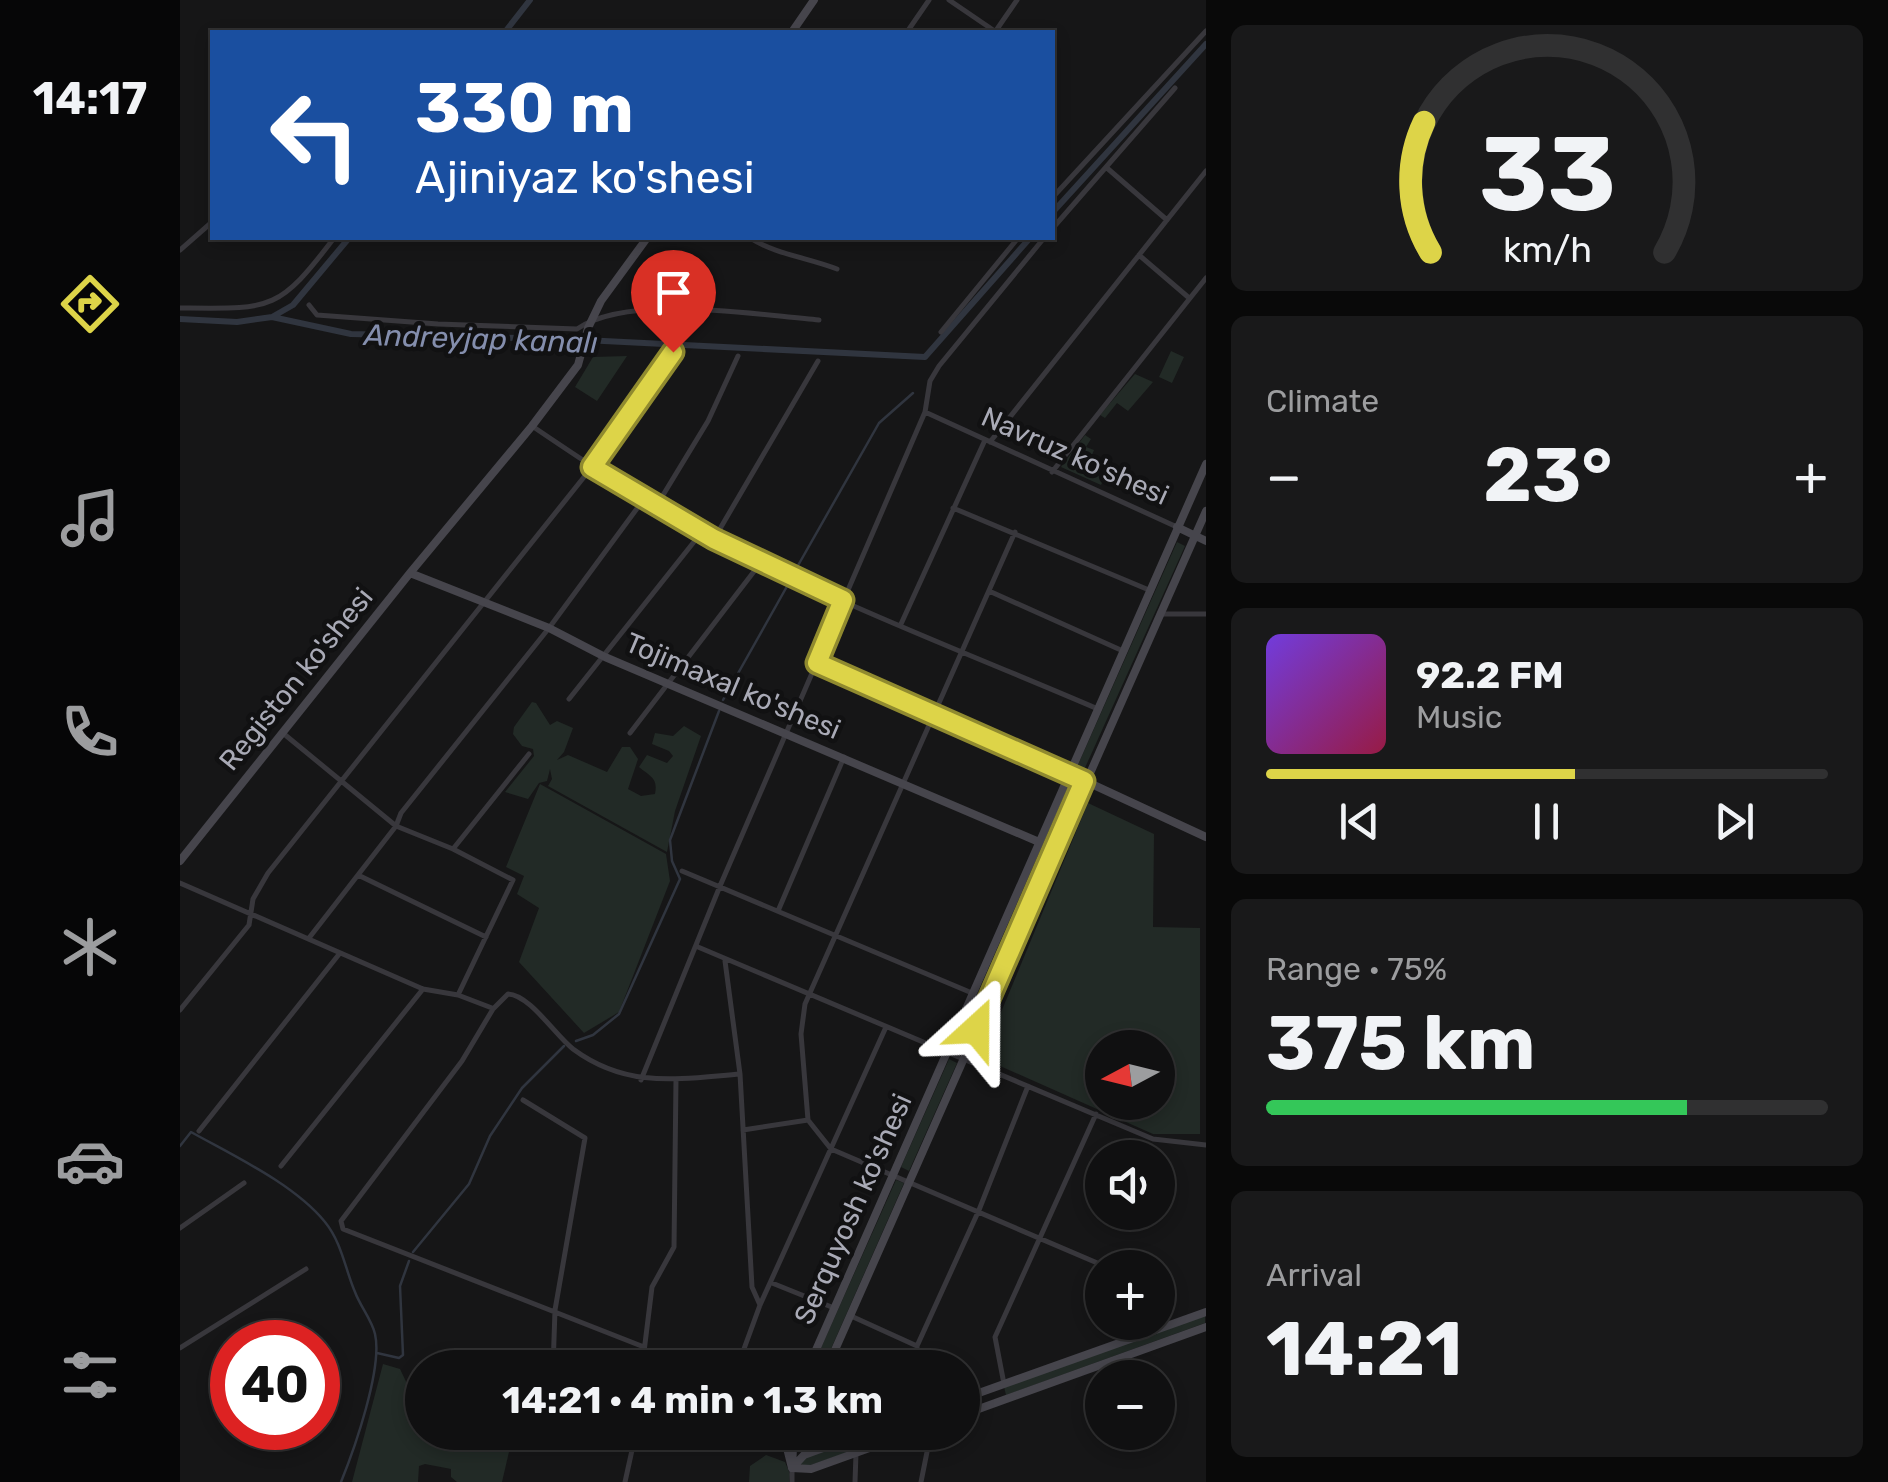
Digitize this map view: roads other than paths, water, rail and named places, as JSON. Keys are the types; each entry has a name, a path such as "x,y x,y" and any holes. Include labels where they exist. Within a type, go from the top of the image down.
{"street":[{"path":"793,30 814,0"},
{"path":"908,30 929,0"},
{"path":"950,0 993,30"},
{"path":"997,30 1017,0"},
{"path":"1055,195 1206,31"},
{"path":"1055,226 1176,88"},
{"path":"1107,168 1167,220"},
{"path":"901,624 988,441 1206,172"},
{"path":"180,250 210,224"},
{"path":"180,308 259,307 299,283 332,240"},
{"path":"589,324 646,240"},
{"path":"753,240 838,270"},
{"path":"760,244 763,240"},
{"path":"942,332 1016,240"},
{"path":"642,1080 720,886 925,412 930,382 1042,240"},
{"path":"1139,255 1188,297"},
{"path":"1052,472 1206,278"},
{"path":"309,306 317,315 577,330 648,308 819,320"},
{"name":"Registon ko'shesi","path":"182,855 532,426 581,356 589,324"},
{"path":"180,1010 249,925 253,899 268,873 592,467 673,352"},
{"path":"657,505 708,421 738,356"},
{"path":"714,539 818,360"},
{"name":"Navruz ko'shesi","path":"925,412 1206,540"},
{"path":"532,426 592,467 714,539 843,600 1098,709"},
{"name":"Serquyosh ko'shesi","path":"816,1350 1206,464"},
{"path":"309,938 644,499"},
{"path":"953,508 1150,590"},
{"name":"Serquyosh ko'shesi","path":"834,1350 1206,511"},
{"path":"569,699 702,532"},
{"path":"1015,532 802,1016 808,1120 831,1148 1085,1257"},
{"path":"630,733 762,561"},
{"name":"Tojimaxal ko'shesi","path":"410,572 549,628 668,684 787,731 1039,842"},
{"path":"990,591 1123,650"},
{"path":"1160,614 1206,614"},
{"path":"817,663 1206,837"},
{"path":"281,732 396,826 453,849 513,880 458,995"},
{"path":"453,849 529,754"},
{"path":"778,911 844,756"},
{"path":"682,871 972,992"},
{"path":"358,875 486,937"},
{"path":"180,884 423,989 458,995 493,1008"},
{"path":"697,947 1085,1109"},
{"path":"200,1131 340,952"},
{"path":"725,960 740,1074 752,1287 760,1304"},
{"path":"281,1166 423,989"},
{"path":"644,1347 343,1229 341,1222 462,1061 493,1008 508,994 522,998 574,1050 642,1080 740,1074"},
{"path":"743,1350 760,1304 886,1026"},
{"path":"644,1350 654,1278 674,1247 676,1079"},
{"path":"917,1350 1028,1086"},
{"path":"523,1100 585,1138 555,1310 554,1350"},
{"path":"744,1130 808,1120"},
{"path":"1004,1384 996,1336 1093,1120"},
{"path":"1110,1120 1153,1139 1206,1145"},
{"path":"180,1228 244,1183"},
{"path":"180,1348 306,1269"},
{"path":"772,1284 834,1308"},
{"path":"1175,1323 1206,1312"},
{"path":"850,1316 917,1346"},
{"path":"980,1408 1206,1326"},
{"path":"980,1393 1125,1340"},
{"path":"626,1482 632,1450"},
{"path":"788,1450 792,1468"},
{"path":"792,1482 795,1450"},
{"path":"796,1450 804,1455"},
{"path":"792,1468 804,1455 818,1450"},
{"path":"792,1468 811,1469 862,1450"},
{"path":"921,1482 928,1450"},
{"path":"854,1482 856,1452"}],"waterway":[{"path":"507,30 530,0"},
{"name":"Andreyjap kanalı","path":"1055,210 1206,44"},
{"path":"272,317 293,305 347,240"},
{"name":"Andreyjap kanalı","path":"180,319 237,322 272,317 351,334 564,339 925,357 1028,240"},
{"path":"796,569 879,423 913,393"},
{"path":"723,700 790,581"},
{"path":"576,1041 593,1035 619,1014 680,879 672,861 670,840 719,711"},
{"path":"413,1252 469,1184 490,1136 522,1088 564,1046"},
{"path":"180,1146 191,1132 262,1172 312,1208 335,1239 375,1334 376,1349 366,1409 341,1482"},
{"path":"377,1353 399,1358 403,1355 400,1286 409,1261"}]}
